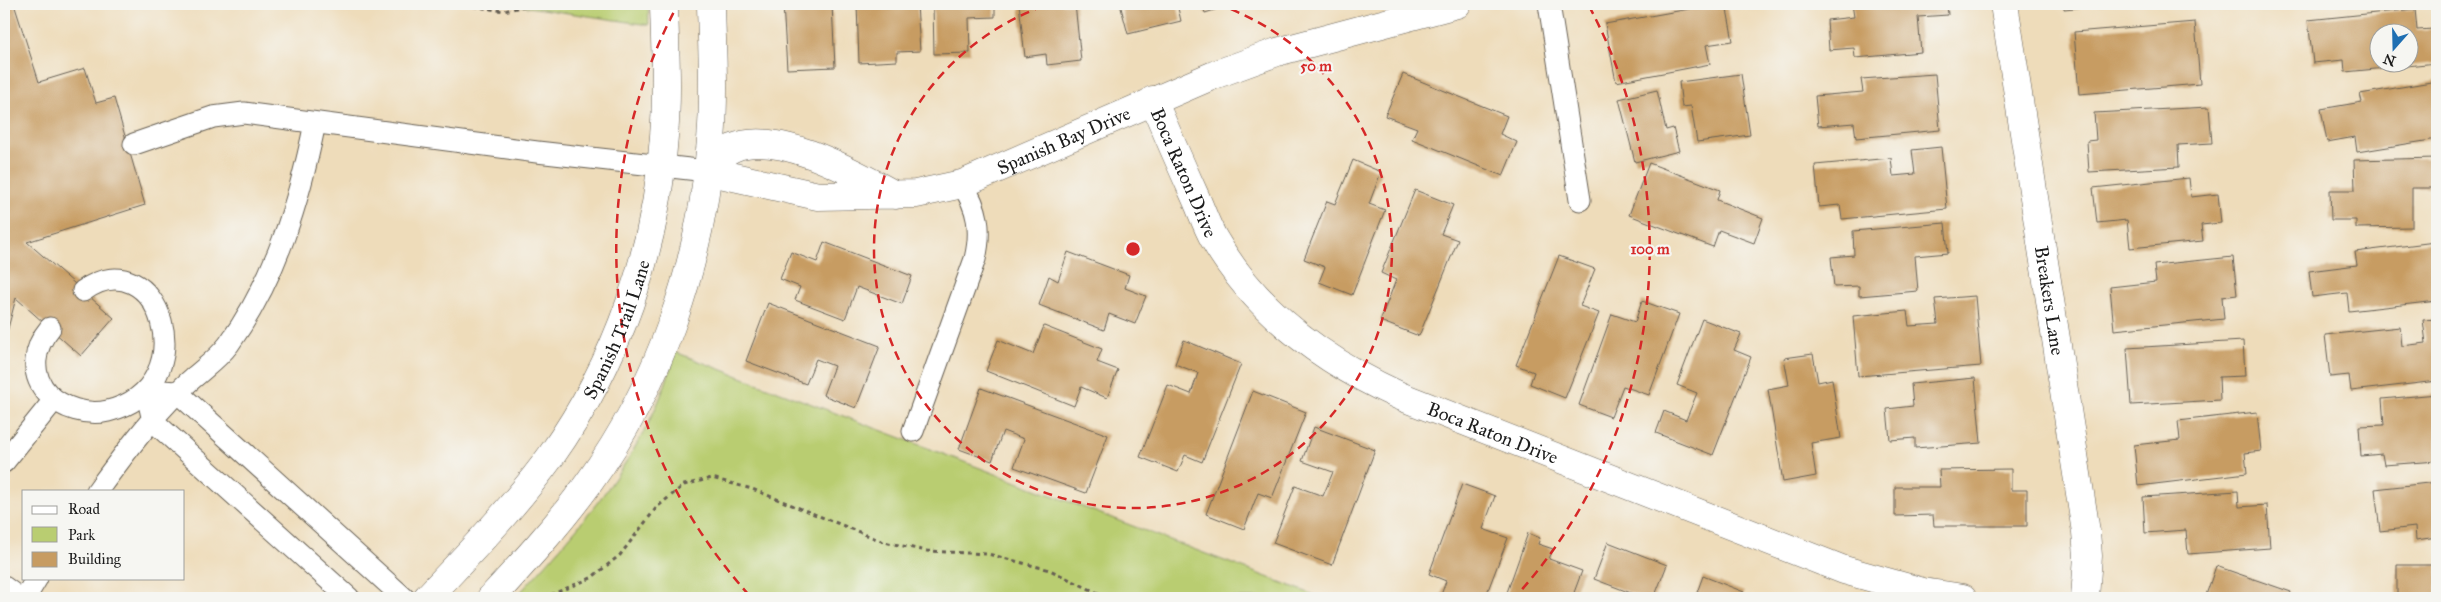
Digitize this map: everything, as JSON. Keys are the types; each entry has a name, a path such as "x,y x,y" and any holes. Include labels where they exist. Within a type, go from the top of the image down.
{"street":[{"name":"Spanish Trail Lane","path":"427,598 516,502 551,455 582,406 609,354 630,302 647,248 661,166 666,80 664,4"},
{"path":"491,598 552,532 590,482 623,430 652,373 674,317 692,259 704,200 711,140 713,80 710,4"},
{"name":"Spanish Bay Drive","path":"707,171 818,196 916,194 962,184 1058,144 1153,100 1277,52 1457,4"},
{"name":"Breakers Lane","path":"2004,4 2086,532 2088,556 2084,598"},
{"name":"Boca Raton Drive","path":"1153,100 1218,246 1237,273 1264,304 1294,333 1327,358 1362,379 1400,396 1844,570 1924,592 1963,598"},
{"path":"707,171 718,158 732,148 756,142 769,143 834,162 894,195"}],"lane":[{"path":"1549,4 1580,200"},
{"path":"134,144 213,117 231,113 536,152 707,171"},
{"path":"98,490 177,392 228,346 266,282 285,240 299,196 315,123"},
{"path":"913,431 975,259 979,241 979,223 976,209 962,184"},
{"path":"50,328 42,337 35,360 40,382 54,400 85,412 102,412 126,405 146,390 156,376 163,360 164,326 158,310 148,295 137,285 123,279 109,278 96,282 83,291"},
{"path":"146,390 177,392 404,598"},
{"path":"146,390 152,421 349,598"},
{"path":"4,462 54,400"},
{"path":"25,598 36,580"},
{"path":"4,587 20,598"}],"path":[{"path":"458,4 504,11 533,4"},
{"path":"543,598 591,578 620,555 658,507 684,485 712,478 752,489 884,542 927,551 988,554 1050,570 1108,598"}],"green space":[{"path":"508,4 648,4 649,25"},
{"path":"675,352 1322,598 515,598 588,515 632,453 650,420 664,387"}],"building":[{"path":"14,4 39,82 85,68 96,103 114,98 145,205 27,242 114,318 81,356 16,298 6,336 4,335 4,7"},
{"path":"783,4 832,4 835,67 787,69"},
{"path":"857,4 917,4 920,51 897,52 897,61 859,63"},
{"path":"933,4 995,4 995,17 969,18 970,53 934,54"},
{"path":"1019,4 1075,4 1081,61 1047,65 1046,54 1025,57"},
{"path":"1120,4 1177,4 1181,21 1128,34"},
{"path":"1202,4 1234,4 1205,13"},
{"path":"1726,4 1733,41 1706,45 1710,64 1616,82 1605,24"},
{"path":"1852,4 1947,4 1948,15 1918,17 1921,52 1855,58 1854,48 1829,50 1827,20 1854,17"},
{"path":"2064,4 2106,4 2106,5 2064,9"},
{"path":"2415,9 2416,22 2368,22 2368,70 2345,72 2344,60 2313,63 2308,20"},
{"path":"2195,22 2200,84 2079,94 2074,32"},
{"path":"2433,29 2437,63 2418,65 2418,30"},
{"path":"1403,74 1507,116 1500,134 1517,142 1503,176 1412,139 1417,128 1385,116"},
{"path":"1741,74 1750,135 1697,142 1691,106 1682,107 1679,82"},
{"path":"1935,74 1940,130 1856,138 1854,123 1818,126 1815,96 1863,92 1861,79"},
{"path":"2437,81 2437,139 2357,152 2355,137 2327,142 2321,109 2362,102 2360,94"},
{"path":"1657,90 1666,130 1673,128 1679,151 1635,162 1619,99"},
{"path":"2209,107 2212,143 2178,145 2179,167 2089,172 2087,141 2096,140 2094,113"},
{"path":"1941,147 1947,209 1842,219 1840,205 1819,207 1815,165 1891,158 1893,176 1915,174 1912,150"},
{"path":"2437,158 2437,188 2412,188 2412,227 2356,228 2356,220 2331,220 2330,190 2355,190 2354,160"},
{"path":"1353,160 1381,172 1369,204 1385,210 1352,295 1319,282 1325,267 1304,259 1327,201 1335,204"},
{"path":"1649,163 1720,190 1717,200 1763,218 1754,243 1719,230 1713,247 1629,215"},
{"path":"2189,178 2191,197 2218,194 2221,223 2201,225 2203,241 2130,248 2127,220 2097,223 2093,188"},
{"path":"1415,190 1453,205 1441,234 1458,240 1419,336 1380,321 1396,280 1381,273"},
{"path":"1945,223 1948,253 1915,256 1918,291 1859,296 1859,286 1834,287 1831,257 1854,255 1853,231"},
{"path":"824,242 912,276 902,304 857,287 845,319 795,300 800,287 780,279 791,252 817,262"},
{"path":"2435,242 2437,301 2349,311 2347,293 2312,297 2309,271 2357,265 2355,252"},
{"path":"1068,252 1129,275 1125,288 1146,296 1135,324 1109,314 1104,330 1039,305 1049,276 1058,281"},
{"path":"1559,256 1595,269 1580,306 1599,313 1565,398 1530,384 1534,372 1516,365"},
{"path":"2233,257 2237,295 2222,297 2224,319 2114,330 2110,287 2156,282 2154,265"},
{"path":"1975,296 1981,366 1858,376 1853,316 1907,311 1909,326 1938,324 1935,299"},
{"path":"1642,301 1679,314 1649,395 1623,386 1611,417 1579,405 1612,314 1635,322"},
{"path":"768,303 880,346 856,408 823,395 834,366 816,359 806,384 746,361"},
{"path":"1702,319 1741,334 1734,350 1751,357 1713,455 1656,433 1664,411 1686,420 1697,393 1677,385"},
{"path":"2437,319 2437,381 2351,391 2349,375 2330,377 2325,335 2400,327 2402,346 2426,343 2423,320"},
{"path":"1044,326 1102,349 1097,362 1118,370 1107,398 1081,387 1074,406 986,371 998,340 1033,354"},
{"path":"1184,340 1241,364 1202,462 1185,455 1178,472 1140,457 1168,385 1191,394 1198,373 1175,364"},
{"path":"2243,341 2245,376 2219,377 2220,400 2131,405 2127,348"},
{"path":"1813,354 1818,382 1832,379 1841,438 1811,443 1816,476 1783,482 1768,389 1789,385 1784,358"},
{"path":"1975,378 1981,443 1915,448 1915,438 1890,440 1887,409 1913,406 1911,384"},
{"path":"981,388 1108,435 1086,493 1014,467 1024,439 1003,431 992,461 959,449"},
{"path":"1253,391 1306,412 1272,498 1258,493 1244,529 1206,514"},
{"path":"2437,394 2437,461 2384,465 2382,454 2361,456 2359,426 2384,425 2382,399"},
{"path":"2257,412 2261,451 2245,453 2247,473 2138,486 2134,445 2180,440 2178,421"},
{"path":"1314,427 1375,450 1332,565 1273,543 1295,486 1323,496 1333,472 1302,461"},
{"path":"2011,469 2011,490 2027,490 2027,526 1934,526 1933,515 1895,516 1895,487 1940,487 1939,470"},
{"path":"2437,482 2437,537 2416,540 2415,527 2380,531 2375,489"},
{"path":"1462,484 1495,496 1483,529 1508,538 1485,598 1440,598 1446,581 1429,574"},
{"path":"2238,491 2239,507 2267,505 2270,548 2188,554 2186,530 2145,533 2143,497"},
{"path":"1528,533 1540,538 1538,544 1553,549 1549,559 1582,571 1572,598 1505,598"},
{"path":"1608,542 1667,565 1654,598 1644,598 1594,579"},
{"path":"2397,565 2437,565 2437,598 2397,598"},
{"path":"2216,566 2291,592 2288,598 2205,598"},
{"path":"1703,576 1744,592 1742,598 1695,598"}]}
